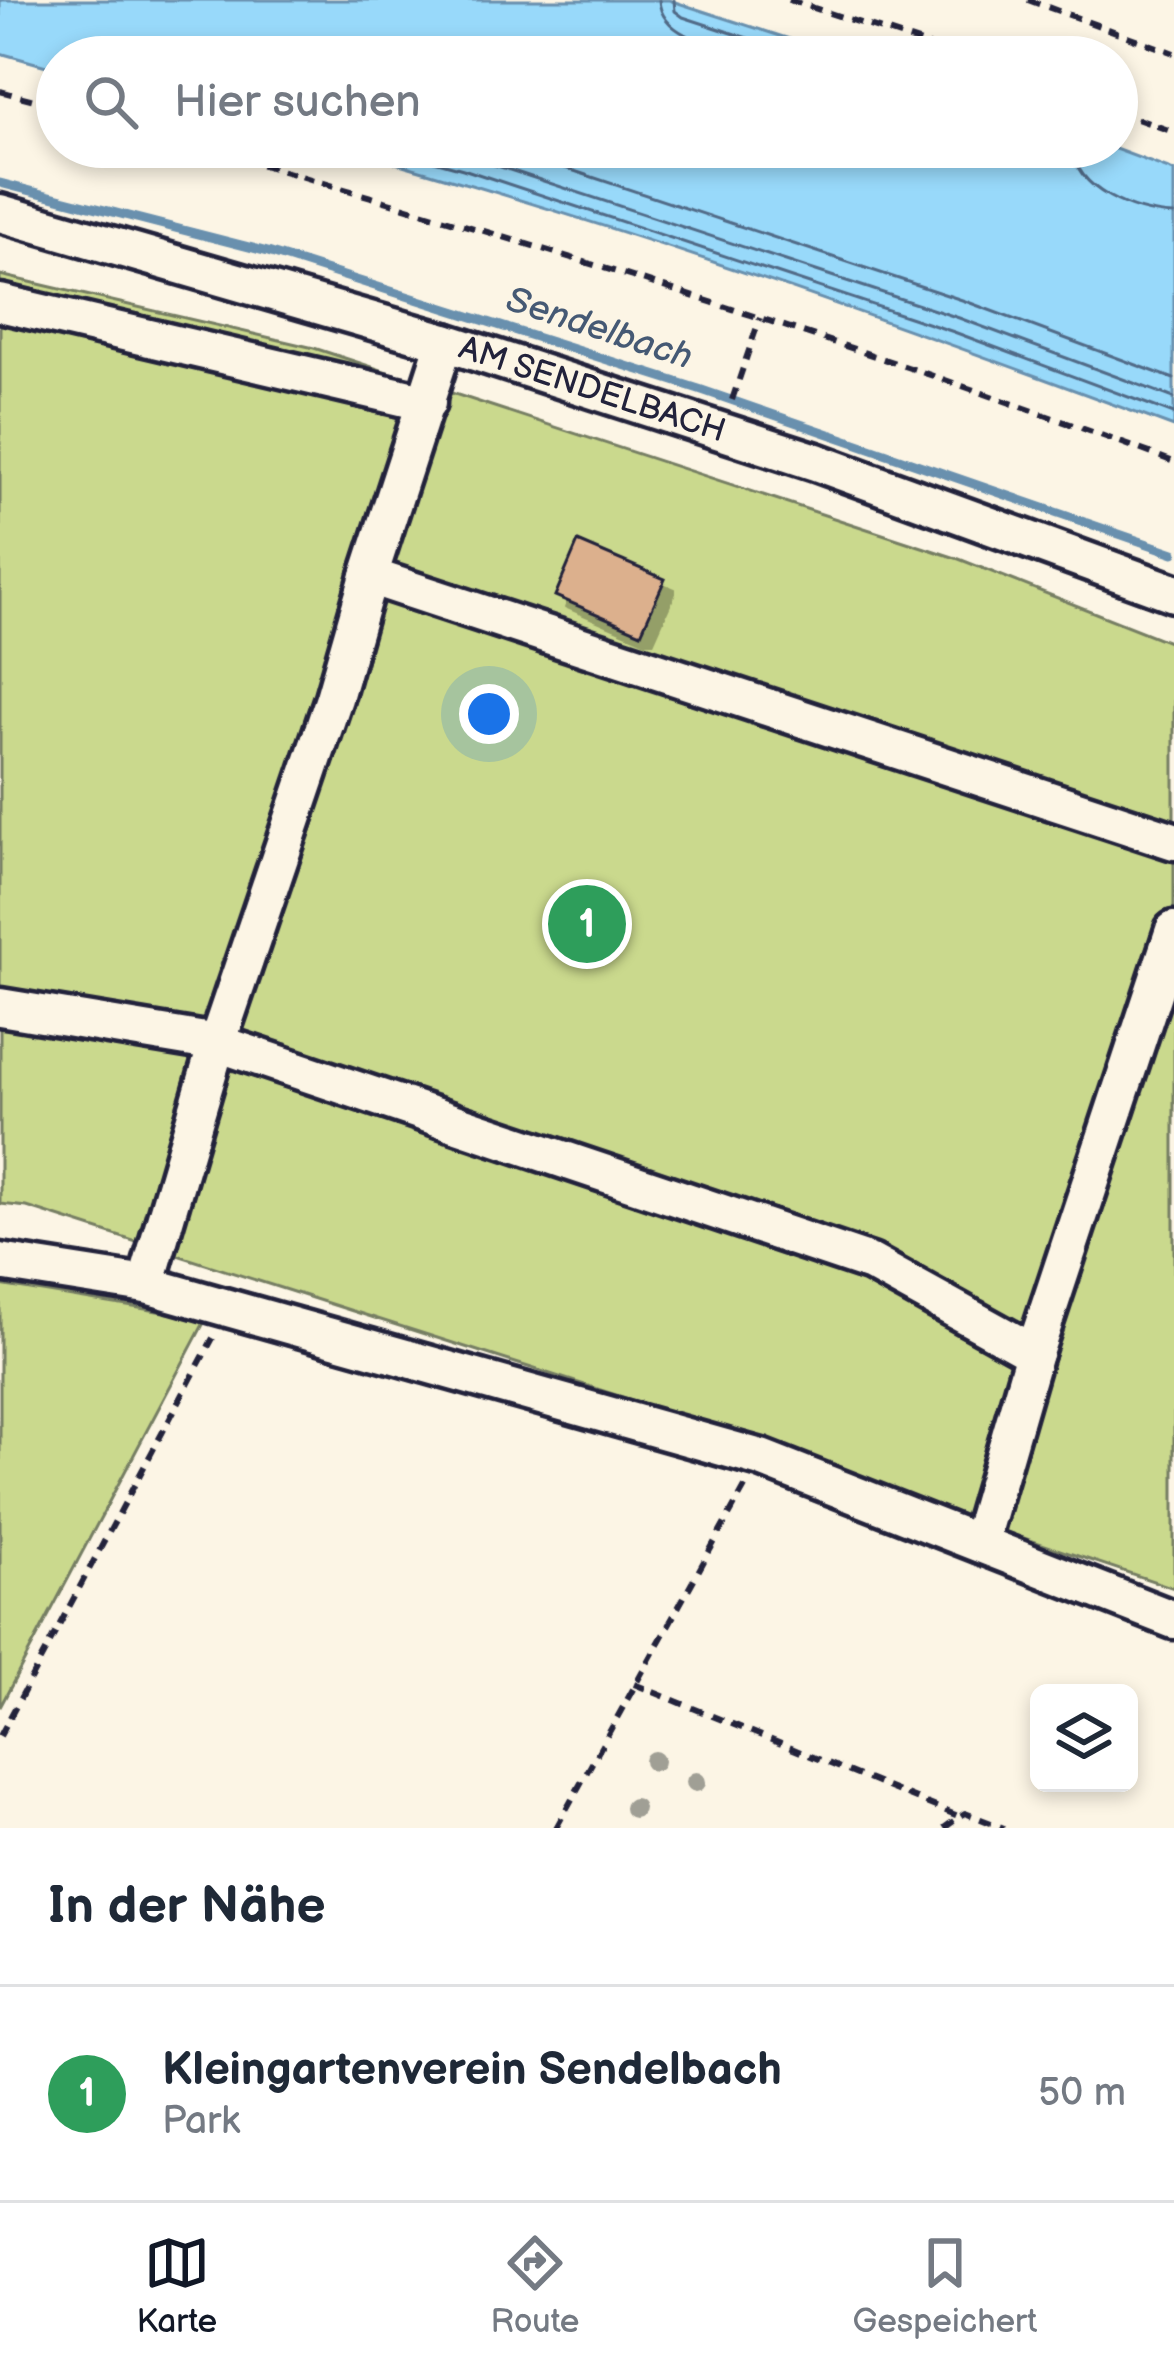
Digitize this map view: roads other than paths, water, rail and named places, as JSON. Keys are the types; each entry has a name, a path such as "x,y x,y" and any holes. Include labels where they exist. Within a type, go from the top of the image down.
{"street":[{"name":"AM SENDELBACH","path":"0,213 445,341 816,463 1174,592"},
{"path":"0,303 427,403"},
{"path":"146,1285 217,1043 334,698 445,341"},
{"path":"369,576 1174,841"},
{"path":"980,1543 1034,1353 1174,930"},
{"path":"0,1007 217,1043 871,1263 1034,1353"},
{"path":"0,1262 146,1285 761,1458 1174,1620"}],"water":[{"path":"0,0 669,0 780,36 36,36 36,63 0,53"},
{"path":"1138,158 1174,171 1174,427 760,278 413,168 1138,168"}],"waterway":[{"name":"Sendelbach","path":"0,183 268,252 699,389 1174,553"}],"place":[{"name":"Kleingartenverein Sendelbach","path":"587,924"}]}
